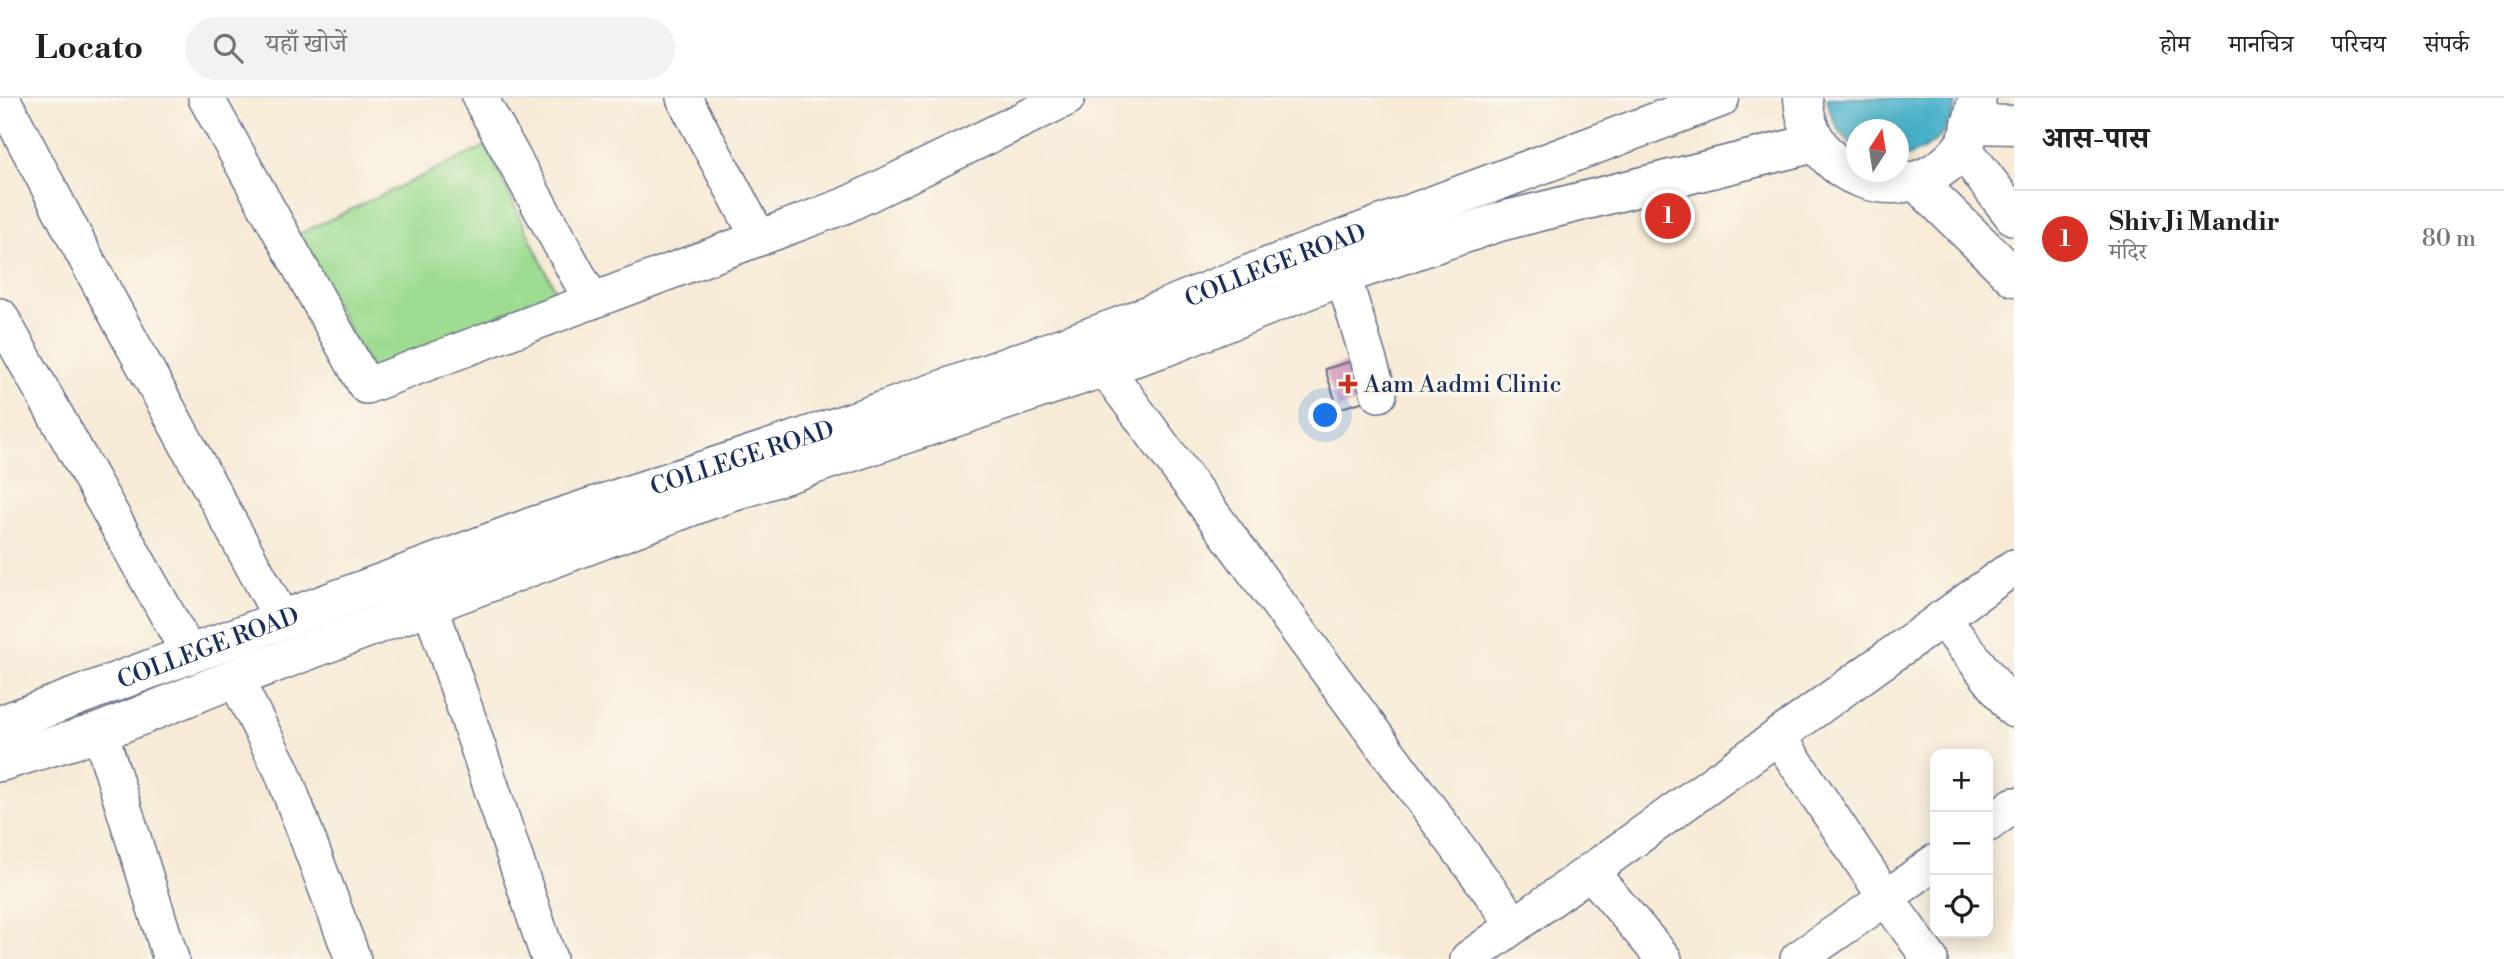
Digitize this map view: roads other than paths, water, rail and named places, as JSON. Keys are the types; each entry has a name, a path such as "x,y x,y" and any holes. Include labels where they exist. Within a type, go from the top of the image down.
{"street":[{"path":"2,98 282,621"},
{"path":"206,98 366,386 844,206 1068,98"},
{"path":"480,98 592,301"},
{"path":"684,98 759,238"},
{"name":"COLLEGE ROAD","path":"0,725 534,526 854,421 1118,327 1265,268 1720,98"},
{"path":"1802,98 1804,116 1815,143 1834,164 1859,179 1888,185 1916,181 1942,168 1970,123"},
{"path":"1970,123 2014,125"},
{"path":"1970,123 2014,216"},
{"path":"0,762 100,732 235,678 706,501 1165,346 1343,276 1499,222 1815,143"},
{"path":"1916,181 2014,277"},
{"path":"1343,276 1379,394"},
{"path":"0,316 190,655"},
{"path":"1104,367 1515,925"},
{"path":"1468,959 2014,567"},
{"path":"430,605 549,959"},
{"path":"1942,618 2014,709"},
{"path":"235,678 282,771 353,959"},
{"path":"100,732 171,959"},
{"path":"1778,736 1930,959"},
{"path":"1993,820 2014,805"},
{"path":"1798,959 1930,866"},
{"path":"1590,871 1664,959"}],"water":[{"path":"1827,98 1956,98 1945,130 1930,145 1909,155 1909,119 1846,119 1846,138 1831,113"}],"place":[{"name":"Shiv Ji Mandir","path":"1668,216"},
{"name":"Aam Aadmi Clinic","path":"1348,384"}]}
